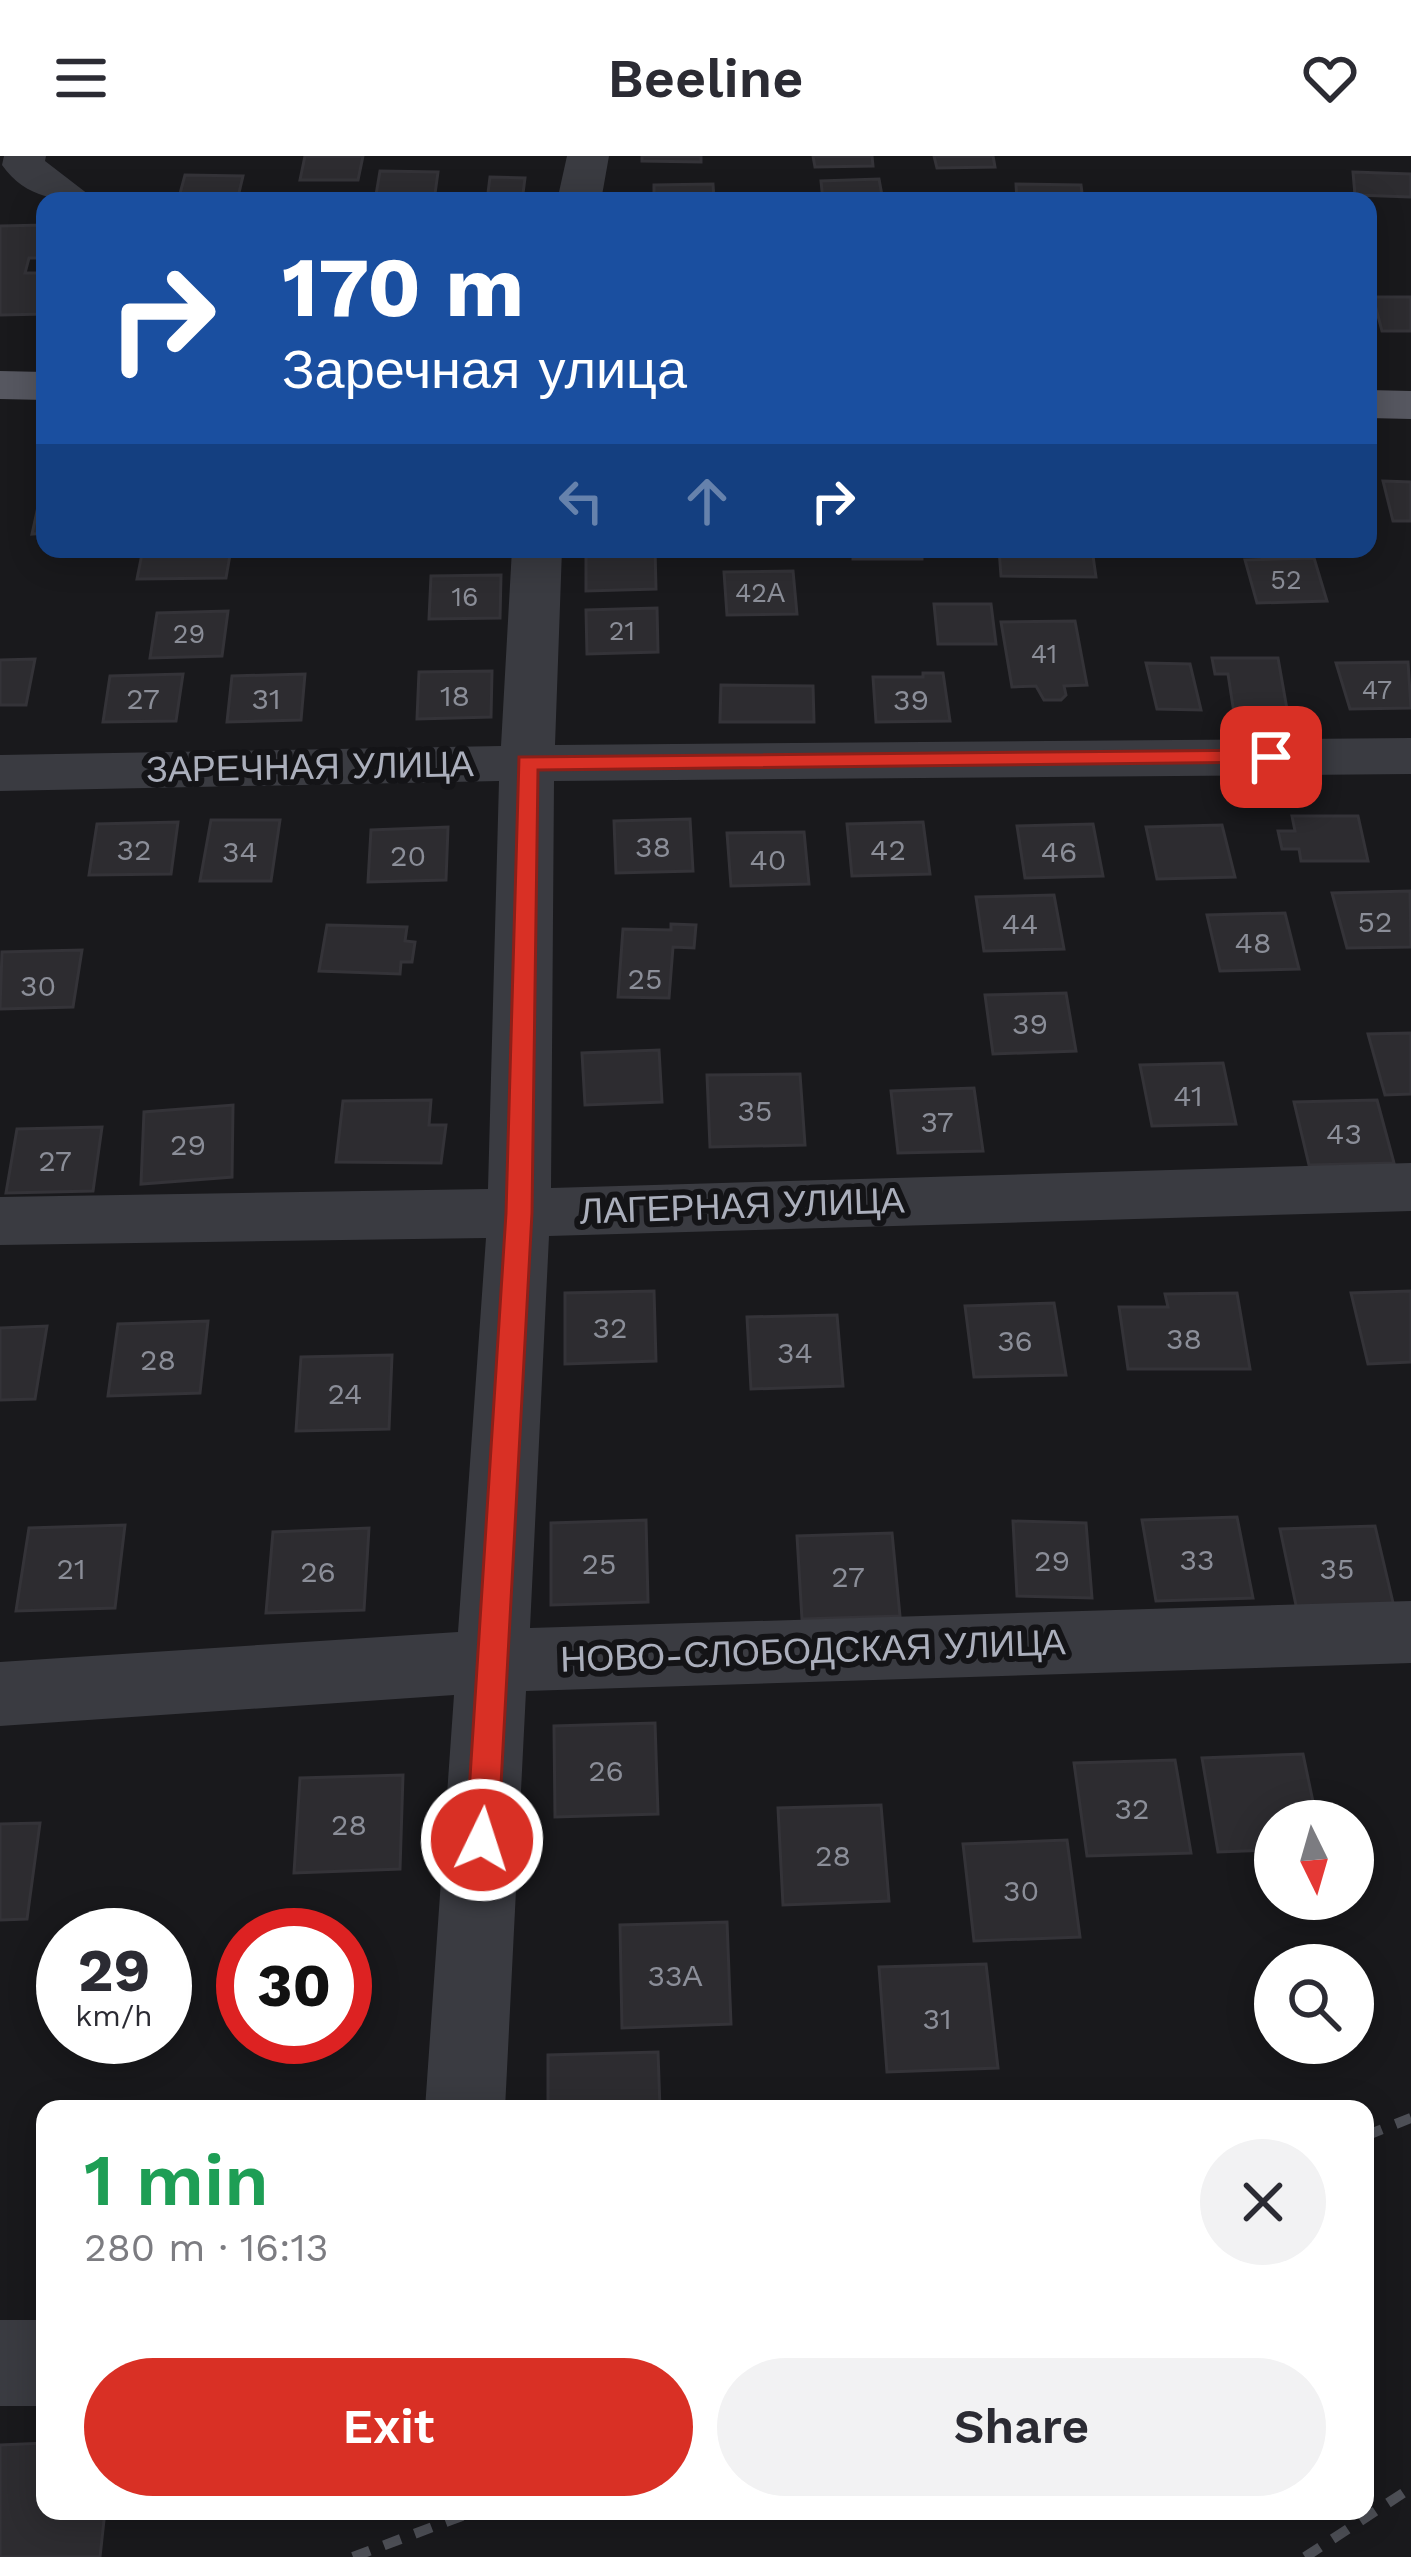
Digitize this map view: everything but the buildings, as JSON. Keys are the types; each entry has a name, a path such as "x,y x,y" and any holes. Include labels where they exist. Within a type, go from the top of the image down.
{"main road":[{"path":"0,385 36,386"},
{"path":"1377,404 1411,404"}],"street":[{"path":"25,156 23,165 62,192"},
{"path":"581,192 587,156"},
{"path":"466,2100 519,1213 527,763 537,558"},
{"name":"ЗАРЕЧНАЯ УЛИЦА","path":"0,773 527,763 1411,756"},
{"name":"ЛАГЕРНАЯ УЛИЦА","path":"0,1221 519,1213 1411,1187"},
{"name":"НОВО-СЛОБОДСКАЯ УЛИЦА","path":"0,1694 494,1661 1411,1632"},
{"path":"0,2363 36,2362"}],"railway":[{"path":"1374,2132 1411,2118"},
{"path":"1374,2512 1411,2488"},
{"path":"353,2557 451,2520"},
{"path":"1305,2557 1362,2520"}],"route":[{"path":"482,1840 519,1213 527,763 1271,757"}]}
